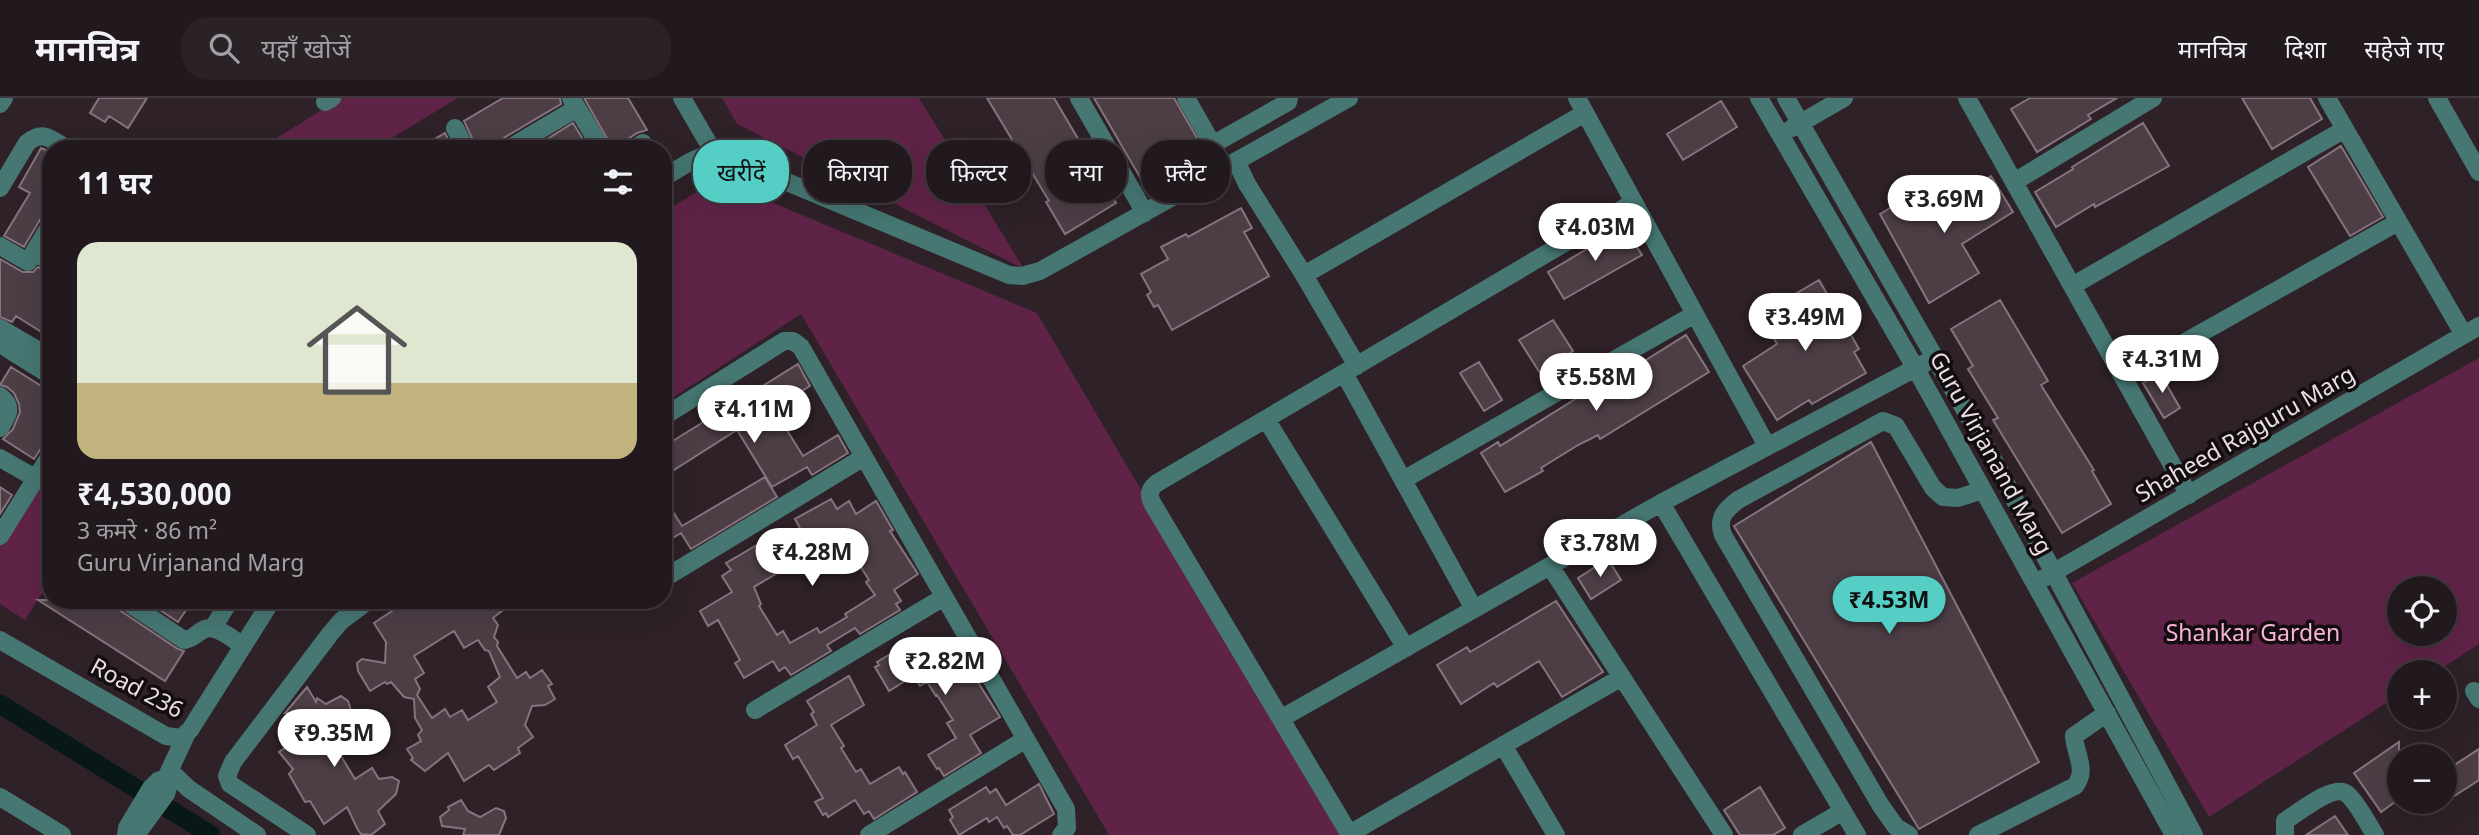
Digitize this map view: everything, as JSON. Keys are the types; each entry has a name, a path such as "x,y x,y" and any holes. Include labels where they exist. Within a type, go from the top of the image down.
{"street":[{"path":"0,104 4,98"},
{"path":"682,98 706,140"},
{"path":"1079,98 1145,213"},
{"path":"1186,98 1213,142 1288,102 1289,98"},
{"path":"789,182 1016,276 1040,271 1349,98"},
{"name":"Guru Virjanand Marg","path":"1759,98 1916,369 2175,835"},
{"name":"Guru Virjanand Marg","path":"1786,98 1935,357 2194,835"},
{"path":"1780,135 1843,98"},
{"path":"1967,98 2189,495"},
{"path":"2014,182 2153,98"},
{"path":"2327,98 2398,222 2471,330"},
{"path":"2437,98 2479,172"},
{"path":"521,140 574,103 597,140"},
{"path":"1304,275 1581,105 1767,446"},
{"path":"455,128 461,140"},
{"path":"2072,286 2345,129"},
{"path":"0,188 27,143 39,135 52,140"},
{"path":"1236,161 1247,184 1304,275 1403,480 1474,609"},
{"path":"672,174 693,163"},
{"path":"1622,677 1349,834 1154,506 1149,493 1150,488 1157,483 1634,202"},
{"path":"2123,377 2398,222"},
{"path":"0,246 24,261 30,260 42,240"},
{"path":"35,252 42,256"},
{"path":"1403,480 1695,314"},
{"path":"0,328 42,353"},
{"name":"Shaheed Rajguru Marg","path":"2035,583 2471,330"},
{"path":"672,412 789,340 801,347 1066,808 1067,828 1061,835"},
{"path":"2,349 42,371"},
{"path":"1282,718 1661,503 1935,357"},
{"path":"0,396 10,407 0,428"},
{"path":"1266,419 1406,648"},
{"path":"1909,835 1896,827 1874,795 1723,535 1721,517 1727,508 1738,500 1883,421 1896,426 1933,488 1943,497 1958,498 1983,490"},
{"path":"672,574 864,457"},
{"path":"0,458 35,478"},
{"path":"0,536 42,468"},
{"path":"1661,503 1857,835"},
{"path":"1550,566 1724,835"},
{"path":"755,710 944,597"},
{"path":"138,609 184,640 213,628 243,646"},
{"path":"213,628 224,609"},
{"name":"Road 236","path":"0,640 174,739 186,735 266,609"},
{"path":"307,835 230,784 227,776 233,762 330,634 357,609"},
{"path":"1978,835 2075,786 2081,778 2082,770 2074,736 2107,713"},
{"path":"132,833 162,784 186,735"},
{"path":"869,835 1026,739"},
{"path":"1503,745 1556,835"},
{"path":"162,784 189,789 257,835"},
{"path":"2285,835 2285,821 2330,792 2339,790 2348,794 2375,835"},
{"path":"0,797 62,835"},
{"path":"1802,835 1843,811"}],"green space":[{"path":"341,98 458,98 388,140 273,140"},
{"path":"722,98 919,98 945,140 926,140 926,203 983,203 1024,269 893,203 912,203 912,140 803,140 803,157 789,150 789,140 769,140 737,124"},
{"path":"693,195 693,203 773,203 1037,313 1344,835 1109,835 801,314 672,398 672,207"},
{"name":"Shankar Garden","path":"2479,358 2479,644 2454,660 2387,660 2387,703 2209,817 2072,583"},
{"path":"42,479 42,593 25,620 0,604 0,543"}],"building":[{"path":"99,98 147,98 128,128 109,116 105,122 90,113"},
{"path":"503,98 560,98 561,104 502,140 473,140 464,121"},
{"path":"584,98 628,98 647,130 626,140 608,140"},
{"path":"987,98 1054,98 1079,140 1045,140 1045,194 1031,171 1031,140 1012,140"},
{"path":"1094,98 1174,98 1198,140 1141,140 1141,179 1127,155 1127,140 1118,140"},
{"path":"2030,98 2117,98 2088,115 2091,119 2037,152 2011,109"},
{"path":"2242,98 2310,98 2322,119 2272,149"},
{"path":"1721,101 1737,127 1683,160 1667,134"},
{"path":"573,123 583,140 546,140"},
{"path":"2143,123 2169,166 2095,207 2094,204 2056,227 2035,192"},
{"path":"445,133 448,140 433,140"},
{"path":"2341,146 2383,217 2350,236 2308,167"},
{"path":"42,148 42,218 24,247 4,236 30,193 19,187"},
{"path":"1991,176 2013,212 1962,244 1979,273 1929,303 1880,214 1917,192 1929,212"},
{"path":"1047,203 1116,203 1065,234"},
{"path":"1241,208 1252,228 1244,232 1269,276 1172,330 1158,305 1154,307 1147,295 1151,292 1141,274 1168,259 1161,247 1186,234 1188,237"},
{"path":"1624,227 1642,255 1564,299 1548,272"},
{"path":"0,259 23,272 33,272 38,267 42,269 42,332 16,316 12,322 0,317"},
{"path":"1819,280 1859,349 1854,352 1866,373 1812,404 1809,400 1777,420 1743,366 1777,344 1768,328 1779,322 1771,308"},
{"path":"2000,300 2048,381 2041,385 2094,470 2092,471 2111,504 2062,533 1993,420 1998,418 1968,369 1973,366 1951,329"},
{"path":"1553,320 1573,351 1540,373 1519,340"},
{"path":"1686,335 1709,372 1600,439 1598,435 1578,445 1541,468 1543,471 1505,492 1481,453 1498,442 1500,446 1593,388 1612,378 1614,380"},
{"path":"1479,362 1502,400 1484,411 1460,373"},
{"path":"798,364 810,386 774,408 761,387"},
{"path":"11,367 42,386 42,447 34,459 3,439 13,429 20,412 14,393 0,385"},
{"path":"2160,373 2180,408 2164,418 2143,383"},
{"path":"770,403 803,456 838,435 848,453 812,475 807,467 772,487 737,430 672,471 672,441 726,408 736,424"},
{"path":"1871,442 2039,762 1919,829 1734,526"},
{"path":"765,477 777,497 691,549 681,533 672,538 672,510 682,526"},
{"path":"0,487 12,495 0,514"},
{"path":"831,499 837,509 849,501 856,514 876,501 893,530 890,531 918,574 894,590 901,601 896,604 900,610 860,634 855,628 827,645 831,651 791,675 785,667 779,671 773,661 744,678 735,663 740,660 718,620 708,626 700,611 732,592 722,576 731,570 726,563 762,542 768,551 796,534 801,530 795,519","holes":["831,533 838,545 844,541 869,580 866,582 875,595 845,614 847,617 820,633 817,628 790,643 783,631 777,635 759,606 761,604 754,587 789,566 786,560"]},
{"path":"1608,559 1621,580 1591,599 1578,578"},
{"path":"1556,601 1603,672 1562,697 1539,661 1497,687 1494,683 1461,704 1437,665 1467,647 1470,652"},
{"path":"52,609 118,609 184,651 165,681"},
{"path":"158,609 185,609 178,622"},
{"path":"395,609 504,609 493,618 498,625 494,637 498,642 497,646 517,678 526,672 530,678 542,670 552,684 548,686 555,699 545,705 532,706 525,725 533,737 518,748 520,753 494,770 489,765 464,781 448,753 425,771 411,760 413,758 407,749 421,741 418,735 422,730 415,718 414,699 404,697 391,682 385,682 370,691 358,671 357,663 362,659 385,663 386,642 374,623","holes":["454,631 464,648 478,640 485,650 489,651 500,677 488,687 497,702 468,720 462,710 450,717 445,709 432,718 417,695 420,689 415,679 424,673 414,656"]},
{"path":"914,640 928,663 959,645 974,672 972,673 1000,717 970,735 981,753 944,776 928,755 956,738 947,723 953,720 927,682 920,686 913,676 889,691 875,667 879,665 877,662"},
{"path":"849,676 864,705 831,725 844,746 841,748 856,772 861,769 870,784 899,767 917,792 874,819 869,811 864,814 855,800 828,817 826,813 823,815 815,802 823,798 798,756 793,759 785,745 817,725 811,714 814,712 807,701"},
{"path":"307,687 316,702 317,698 326,704 341,696 348,701 351,710 340,716 347,727 330,738 355,779 372,768 379,779 392,777 399,781 396,794 378,811 385,824 371,835 361,834 347,807 324,824 310,801 305,802 289,774 293,769 279,752 304,735 312,713 285,713"},
{"path":"2479,749 2479,780 2457,794 2457,763"},
{"path":"2387,750 2387,808 2381,812 2354,773"},
{"path":"1039,784 1054,814 1020,835 1013,835 1007,826 1004,828 997,817 989,822 987,818 959,835 950,820 953,817 949,810 986,787 990,793 996,789 1006,805"},
{"path":"1760,787 1785,828 1773,835 1740,835 1724,810"},
{"path":"461,800 468,811 480,817 496,808 504,811 506,818 499,835 463,835 465,829 442,826 440,817 449,810 448,807"},
{"path":"2335,816 2348,835 2306,835"}],"waterway":[{"path":"0,704 211,835"}]}
